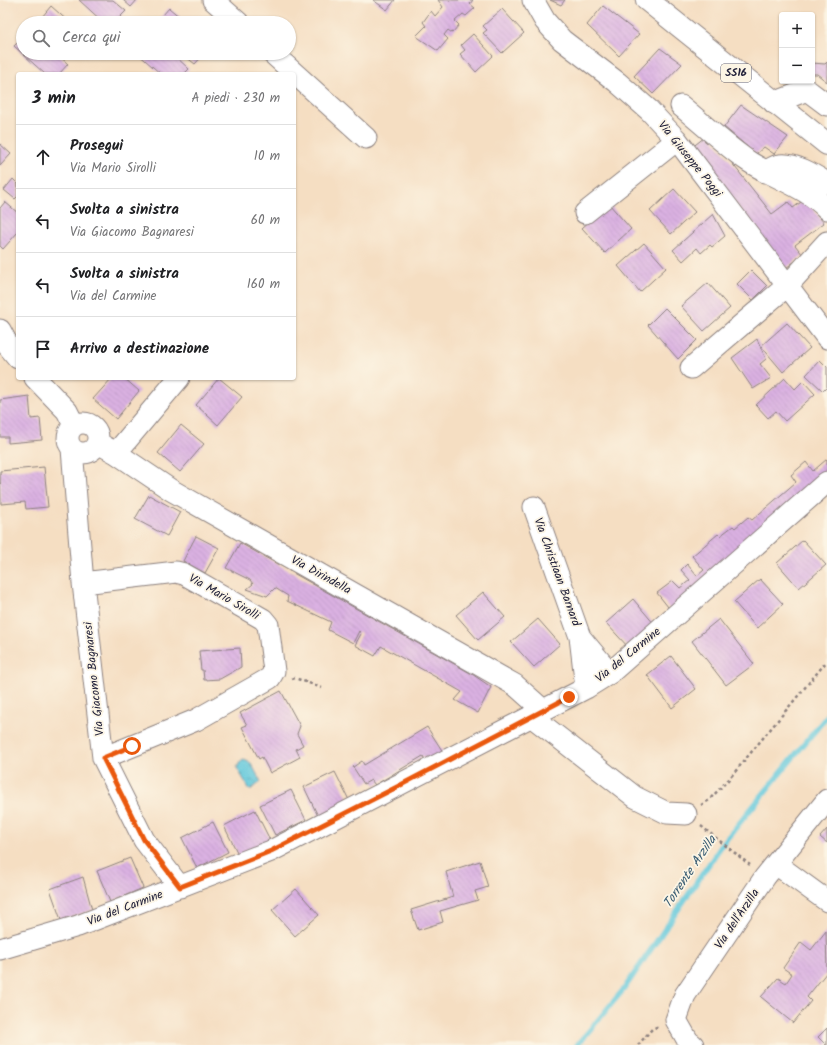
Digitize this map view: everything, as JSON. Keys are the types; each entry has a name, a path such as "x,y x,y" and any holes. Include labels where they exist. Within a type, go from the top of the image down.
{"main road":[{"name":"SS16","path":"647,0 827,144"}],"street":[{"path":"213,0 231,16"},
{"name":"Via Giuseppe Poggi","path":"533,0 545,21 562,40 617,82 649,110 677,140 827,338"},
{"path":"280,60 293,72"},
{"path":"296,75 366,138"},
{"path":"774,103 808,90 827,105"},
{"path":"681,106 747,160 765,172 819,200 827,210"},
{"path":"585,213 677,140"},
{"path":"765,172 779,165 793,167 814,175 827,183"},
{"path":"691,368 788,285 827,242"},
{"path":"0,330 9,347 16,356"},
{"path":"116,453 177,380"},
{"path":"46,382 67,411 74,425"},
{"path":"86,423 92,425 96,430 98,443 95,448 84,454 72,449 69,445 68,434 74,425 86,423"},
{"name":"Via Dirindella","path":"98,443 116,453 171,490 515,685 537,713 635,796 667,812 686,814"},
{"name":"Via Giacomo Bagnaresi","path":"72,449 84,583 103,758 144,840 180,887"},
{"name":"Via del Carmine","path":"0,949 78,926 271,851 586,688 610,673 827,482"},
{"name":"Via Christiaan Barnard","path":"534,507 580,637 586,688"},
{"name":"Via Mario Sirolli","path":"84,583 176,572 184,574 263,619 268,625 274,671 270,678"},
{"name":"Via Christiaan Barnard","path":"580,637 610,673"},
{"path":"103,758 196,720 270,678"},
{"name":"Via dell'Arzilla","path":"676,1020 685,995 776,864 827,800"},
{"path":"776,864 827,901"},
{"path":"676,1020 688,1041 693,1045"}],"path":[{"path":"751,865 686,814 708,801 729,779 827,661"},
{"path":"270,678 288,680 295,678 322,688"},
{"path":"638,1045 652,1029 676,1020"}],"water":[{"path":"244,760 251,763 261,782 250,790 237,768 240,762"}],"building":[{"path":"79,0 113,0 126,11 121,16 96,16"},
{"path":"123,0 137,0 131,7"},
{"path":"373,0 395,0 387,10"},
{"path":"438,0 473,0 470,4 475,8 466,16 463,14 455,21 459,25 452,33 448,30 444,35 448,39 438,51 416,36 426,26 423,22 431,11 435,16 443,7"},
{"path":"550,0 565,0 561,5"},
{"path":"51,6 62,16 43,16"},
{"path":"603,6 639,34 619,56 587,25"},
{"path":"169,8 179,16 162,16"},
{"path":"502,9 524,33 502,53 483,33 487,30 483,26"},
{"path":"473,34 493,56 476,72 460,54 465,50 461,45"},
{"path":"660,48 682,64 653,94 634,76"},
{"path":"30,60 64,60 68,64 61,72 43,72"},
{"path":"145,60 179,60 189,69 186,72 159,72"},
{"path":"190,60 199,60 195,64"},
{"path":"827,62 827,82 815,74 815,63 825,64"},
{"path":"741,105 788,137 774,154 764,147 756,154 724,127"},
{"path":"709,134 772,214 788,202 793,208 805,199 824,223 795,245 803,255 786,268 691,148"},
{"path":"0,144 11,154 0,166"},
{"path":"13,179 16,182 16,198 15,199 4,190"},
{"path":"674,189 695,212 671,234 650,211"},
{"path":"5,202 16,211 16,234 3,249 0,246 0,208"},
{"path":"609,204 631,229 605,253 582,228"},
{"path":"713,214 725,236 712,247 710,245 701,253 697,248 683,261 673,250"},
{"path":"644,243 666,268 640,292 618,266"},
{"path":"751,270 767,286 753,300 737,284"},
{"path":"708,283 730,308 704,331 681,306"},
{"path":"665,308 697,340 678,359 648,325"},
{"path":"787,323 810,348 783,372 761,346"},
{"path":"757,339 766,359 760,364 771,378 753,389 732,358"},
{"path":"820,360 827,367 827,387 823,391 806,375"},
{"path":"785,378 795,389 803,381 815,394 785,421 776,411 768,418 756,405"},
{"path":"110,380 126,380 139,391 116,419 93,399"},
{"path":"217,380 221,380 242,397 218,425 196,405"},
{"path":"29,396 31,419 40,418 42,440 8,443 8,437 0,437 0,400"},
{"path":"181,425 204,444 180,472 158,453"},
{"path":"827,459 827,475 672,612 657,593 673,581 680,588 690,580 681,570 687,564 697,576 704,570 692,556 718,534 720,536 733,526 735,528 748,517 752,520 796,482 791,475 806,462 813,471"},
{"path":"44,467 48,507 26,509 25,502 1,504 0,471"},
{"path":"149,495 180,512 167,536 135,519"},
{"path":"196,536 219,548 205,573 183,561"},
{"path":"803,540 826,565 799,588 777,563"},
{"path":"240,543 472,674 491,687 478,713 455,700 462,692 381,646 375,656 355,645 361,634 359,631 353,643 328,630 331,622 287,601 288,596 275,588 267,596 247,589 253,584 250,580 226,568"},
{"path":"760,579 783,604 757,628 734,602"},
{"path":"483,592 505,617 478,640 456,615"},
{"path":"633,599 655,625 629,648 606,623"},
{"path":"538,619 560,644 534,667 511,642"},
{"path":"719,619 754,664 726,685 692,641"},
{"path":"240,648 241,667 220,679 204,680 203,670 201,670 199,651"},
{"path":"671,656 696,689 672,708 647,675"},
{"path":"281,691 300,726 297,734 303,745 296,749 300,757 270,773 262,757 259,759 242,727 247,725 240,713"},
{"path":"427,727 445,755 428,765 423,756 375,785 371,780 364,784 353,767 362,761 364,765"},
{"path":"335,772 350,802 319,818 304,787"},
{"path":"291,790 306,820 275,835 260,805"},
{"path":"255,810 270,840 239,856 224,826"},
{"path":"213,822 228,852 197,868 182,838"},
{"path":"827,829 827,843 820,837"},
{"path":"130,858 143,888 110,902 97,871"},
{"path":"480,861 488,887 475,891 478,900 440,911 443,922 418,930 411,910 453,897 446,872"},
{"path":"83,877 92,910 61,920 50,889"},
{"path":"296,889 319,915 295,936 272,910"},
{"path":"826,931 827,972 807,997 811,1001 793,1023 761,997 778,978 786,983 792,974 783,968 801,942 811,950"},
{"path":"827,1028 827,1045 826,1045 818,1037"}],"waterway":[{"name":"Torrente Arzilla","path":"577,1045 624,989 724,842 827,716"}],"route":[{"path":"132,746 103,758 144,840 180,887 271,851 569,697"}]}
